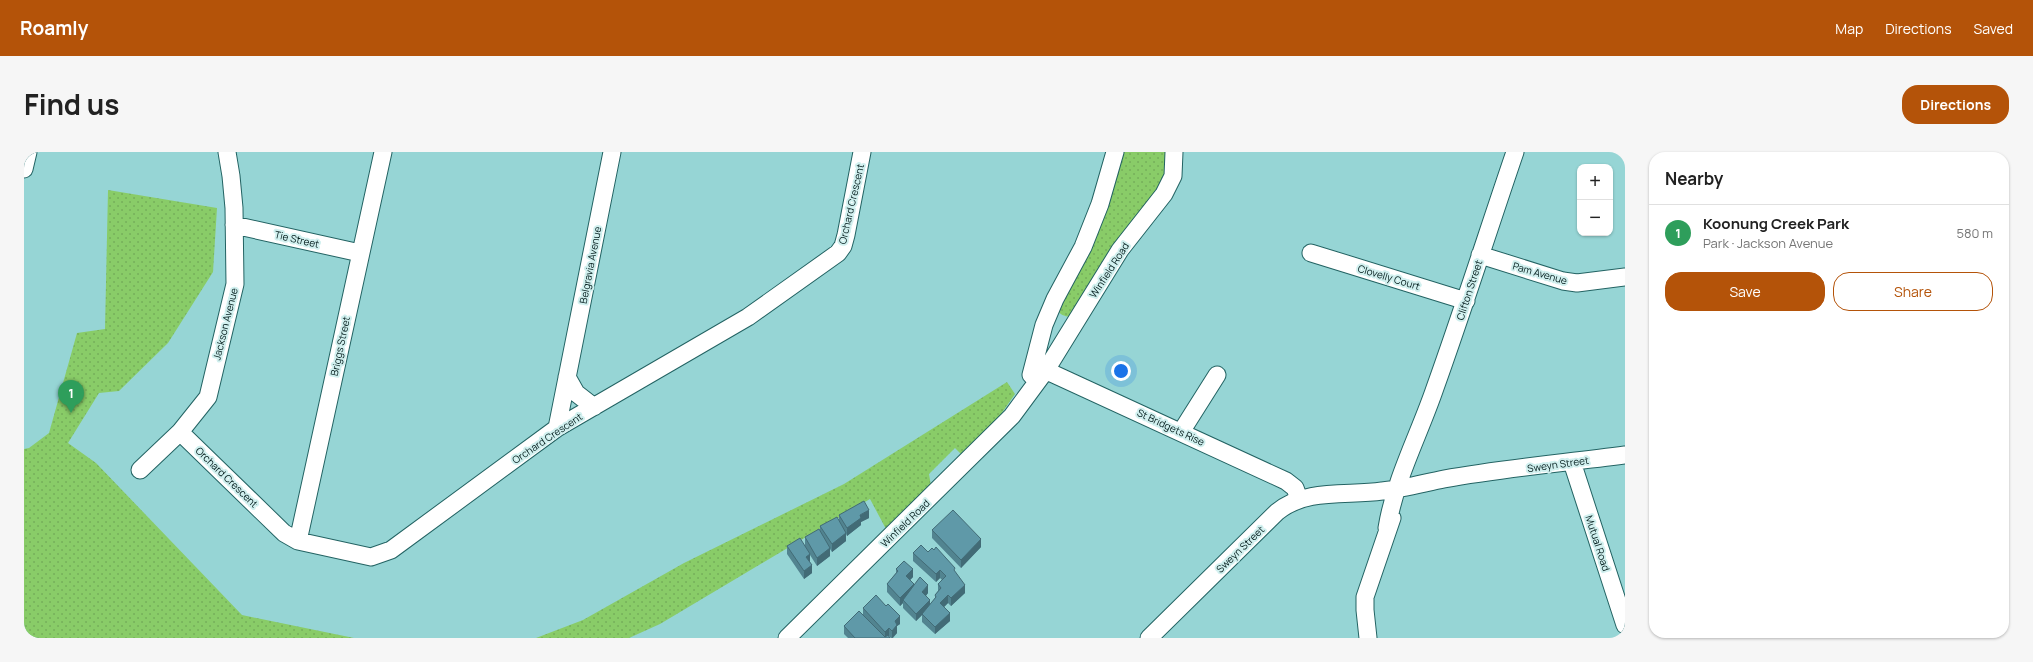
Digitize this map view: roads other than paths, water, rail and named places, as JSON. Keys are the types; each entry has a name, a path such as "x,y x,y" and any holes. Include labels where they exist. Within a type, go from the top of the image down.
{"street":[{"path":"24,169 28,152"},
{"name":"Jackson Avenue","path":"140,470 180,432 208,397 235,284 234,225 231,176 227,152"},
{"name":"Briggs Street","path":"298,541 383,152"},
{"name":"Belgravia Avenue","path":"557,428 612,152"},
{"name":"Orchard Crescent","path":"180,432 284,533 298,541 371,557 391,550 557,428 748,317 838,254 843,246 846,235 862,152"},
{"name":"Winfield Road","path":"1040,367 1048,313 1075,264 1092,227 1115,152"},
{"name":"Winfield Road","path":"787,638 990,440 1021,406 1040,367 1107,269 1164,194 1173,176 1174,152"},
{"name":"Clifton Street","path":"1368,638 1365,597 1387,528 1391,506 1402,485 1466,301 1515,152"},
{"name":"Tie Street","path":"234,225 360,254"},
{"name":"Clovelly Court","path":"1311,253 1466,301"},
{"name":"Pam Avenue","path":"1480,255 1570,282 1591,282 1625,277"},
{"name":"St Bridgets Rise","path":"1040,367 1286,480 1295,488 1299,499"},
{"path":"1181,432 1217,375"},
{"path":"567,377 576,393 594,407"},
{"name":"Sweyn Street","path":"1149,638 1277,512 1299,499 1348,492 1373,486 1402,485 1423,478 1444,479 1625,454"},
{"name":"Mutual Road","path":"1572,462 1619,588 1625,625"}],"place":[{"name":"Koonung Creek Park","path":"71,413"}]}
